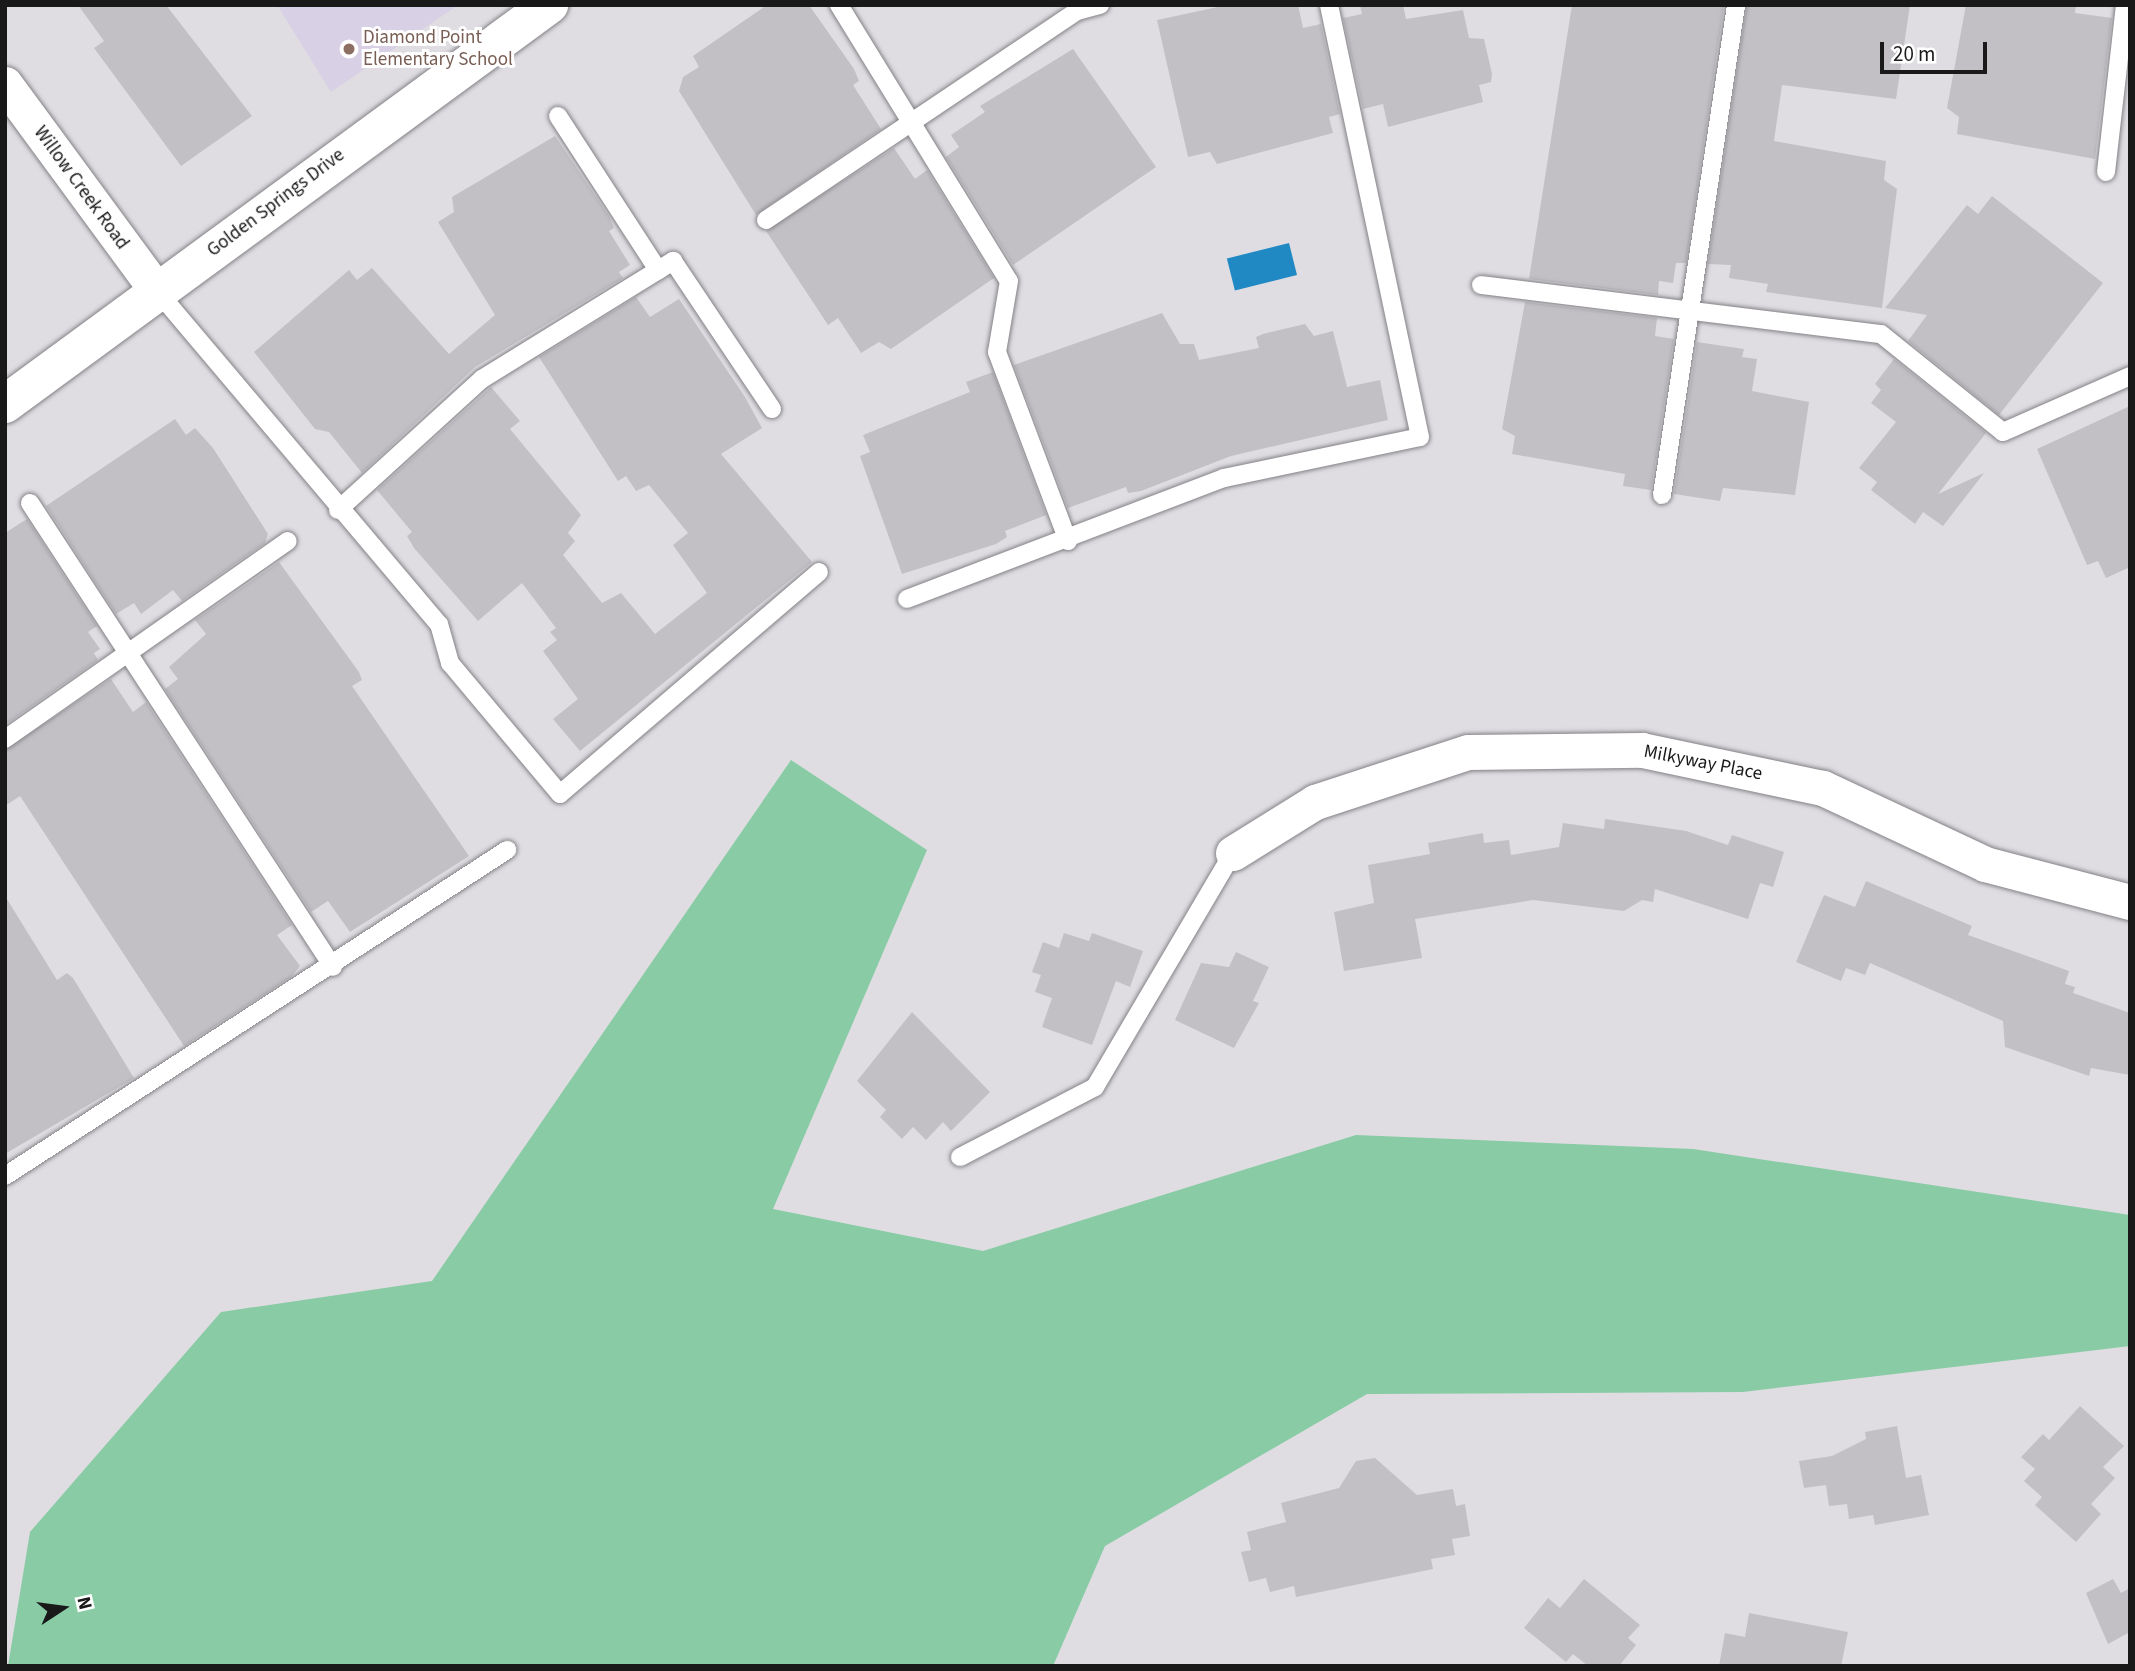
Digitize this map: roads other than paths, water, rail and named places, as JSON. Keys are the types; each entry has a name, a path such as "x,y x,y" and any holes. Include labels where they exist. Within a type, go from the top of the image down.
{"main road":[{"name":"Golden Springs Drive","path":"5,404 549,5"}],"street":[{"name":"Willow Creek Road","path":"5,84 158,292"},
{"name":"Milkyway Place","path":"1233,853 1315,802 1468,752 1642,750 1823,788 1986,864 2130,902"}],"lane":[{"path":"839,5 908,123 1009,281 997,352 1068,541"},
{"path":"766,220 1077,11 1100,5"},
{"path":"907,599 1068,541 1224,478 1420,437 1329,5"},
{"path":"1662,495 1736,5"},
{"path":"2106,173 2126,10"},
{"path":"558,116 659,270"},
{"path":"338,510 482,379 673,261 772,409"},
{"path":"1481,285 1881,334 2003,432 2130,376"},
{"path":"158,292 338,510 439,624 450,663 560,794 819,572"},
{"path":"30,503 333,967"},
{"path":"5,739 288,541"},
{"path":"5,1176 333,967 508,850"},
{"path":"960,1157 1095,1087 1233,853"}],"water":[{"path":"1289,243 1297,275 1235,291 1227,258"}],"place":[{"name":"Diamond Point Elementary School","path":"349,49"}]}
